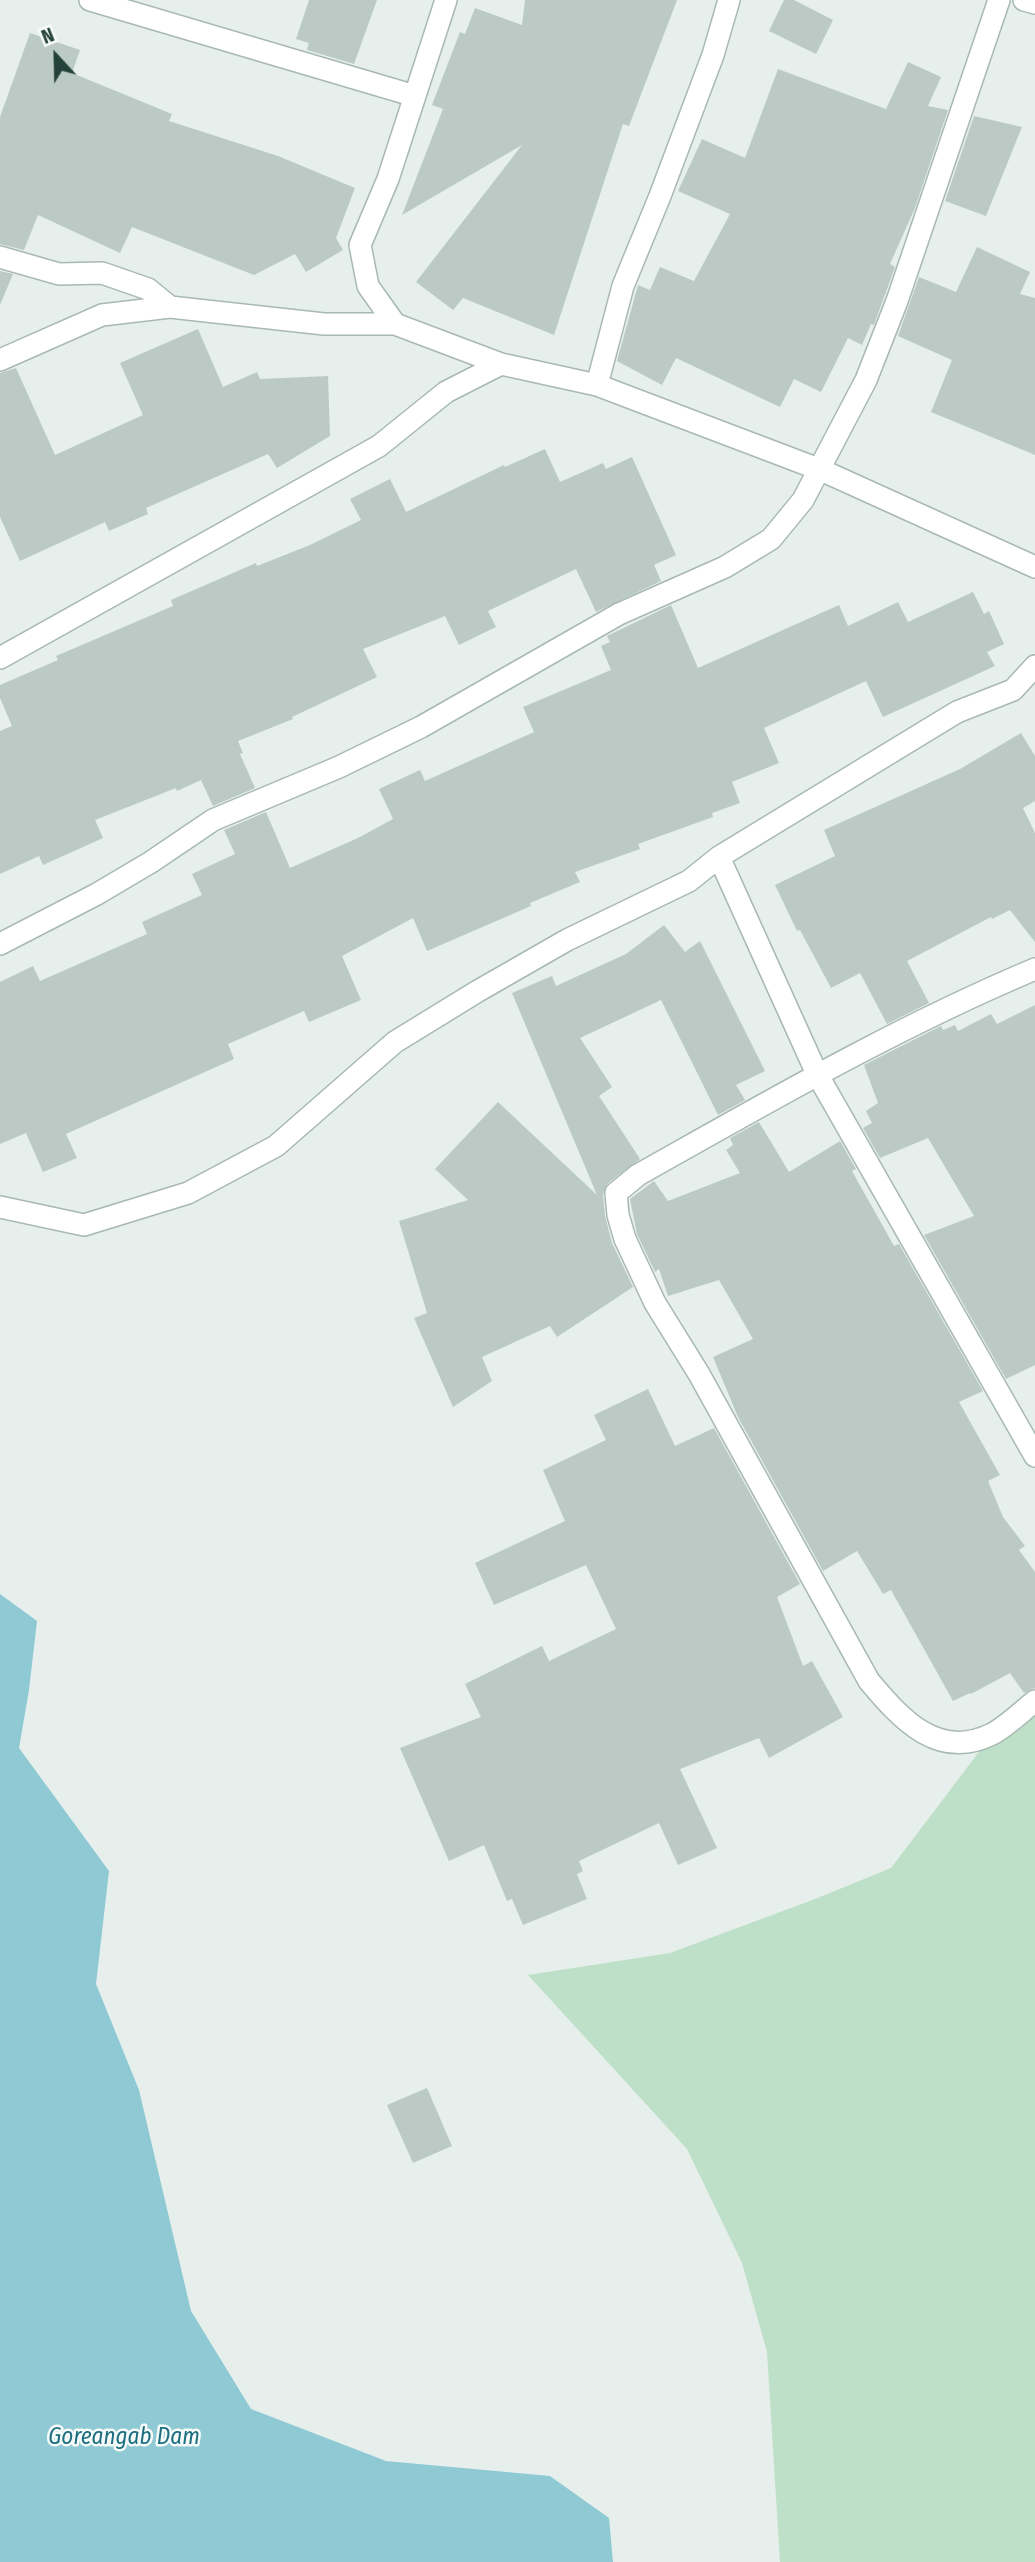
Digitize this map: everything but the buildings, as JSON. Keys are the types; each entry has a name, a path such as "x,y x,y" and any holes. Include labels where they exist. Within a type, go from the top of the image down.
{"lane":[{"path":"90,0 415,96"},
{"path":"395,324 368,286 360,245 388,179 446,0"},
{"path":"597,385 623,286 713,55 729,0"},
{"path":"0,944 151,862 213,820 340,767 421,727 619,614 725,567 771,539 803,499 821,470 866,380 897,301 999,0"},
{"path":"1024,0 1035,4"},
{"path":"0,257 59,274 102,273 148,289 170,307"},
{"path":"0,360 103,315 170,307 324,324 395,324 501,365 597,385 821,470 1035,567"},
{"path":"0,657 379,446 446,392 501,365"},
{"path":"0,1207 84,1225 188,1193 276,1146 395,1042 478,990 567,940 689,881 719,857 957,712 1013,690 1035,666"},
{"path":"719,857 817,1074 1035,1456"},
{"path":"1035,969 957,1002 817,1074 638,1175 616,1193 618,1215 625,1239 656,1303 699,1374 869,1681 890,1705 923,1734 956,1743 974,1741 994,1732 1035,1701"}],"green space":[{"path":"1035,1701 1035,2562 780,2562 767,2352 742,2263 687,2149 528,1975 670,1953 891,1868 994,1732"}],"water":[{"name":"Goreangab Dam","path":"0,1594 37,1621 19,1748 109,1871 96,1984 139,2090 191,2311 251,2409 386,2461 550,2476 609,2518 613,2562 0,2562"}]}
